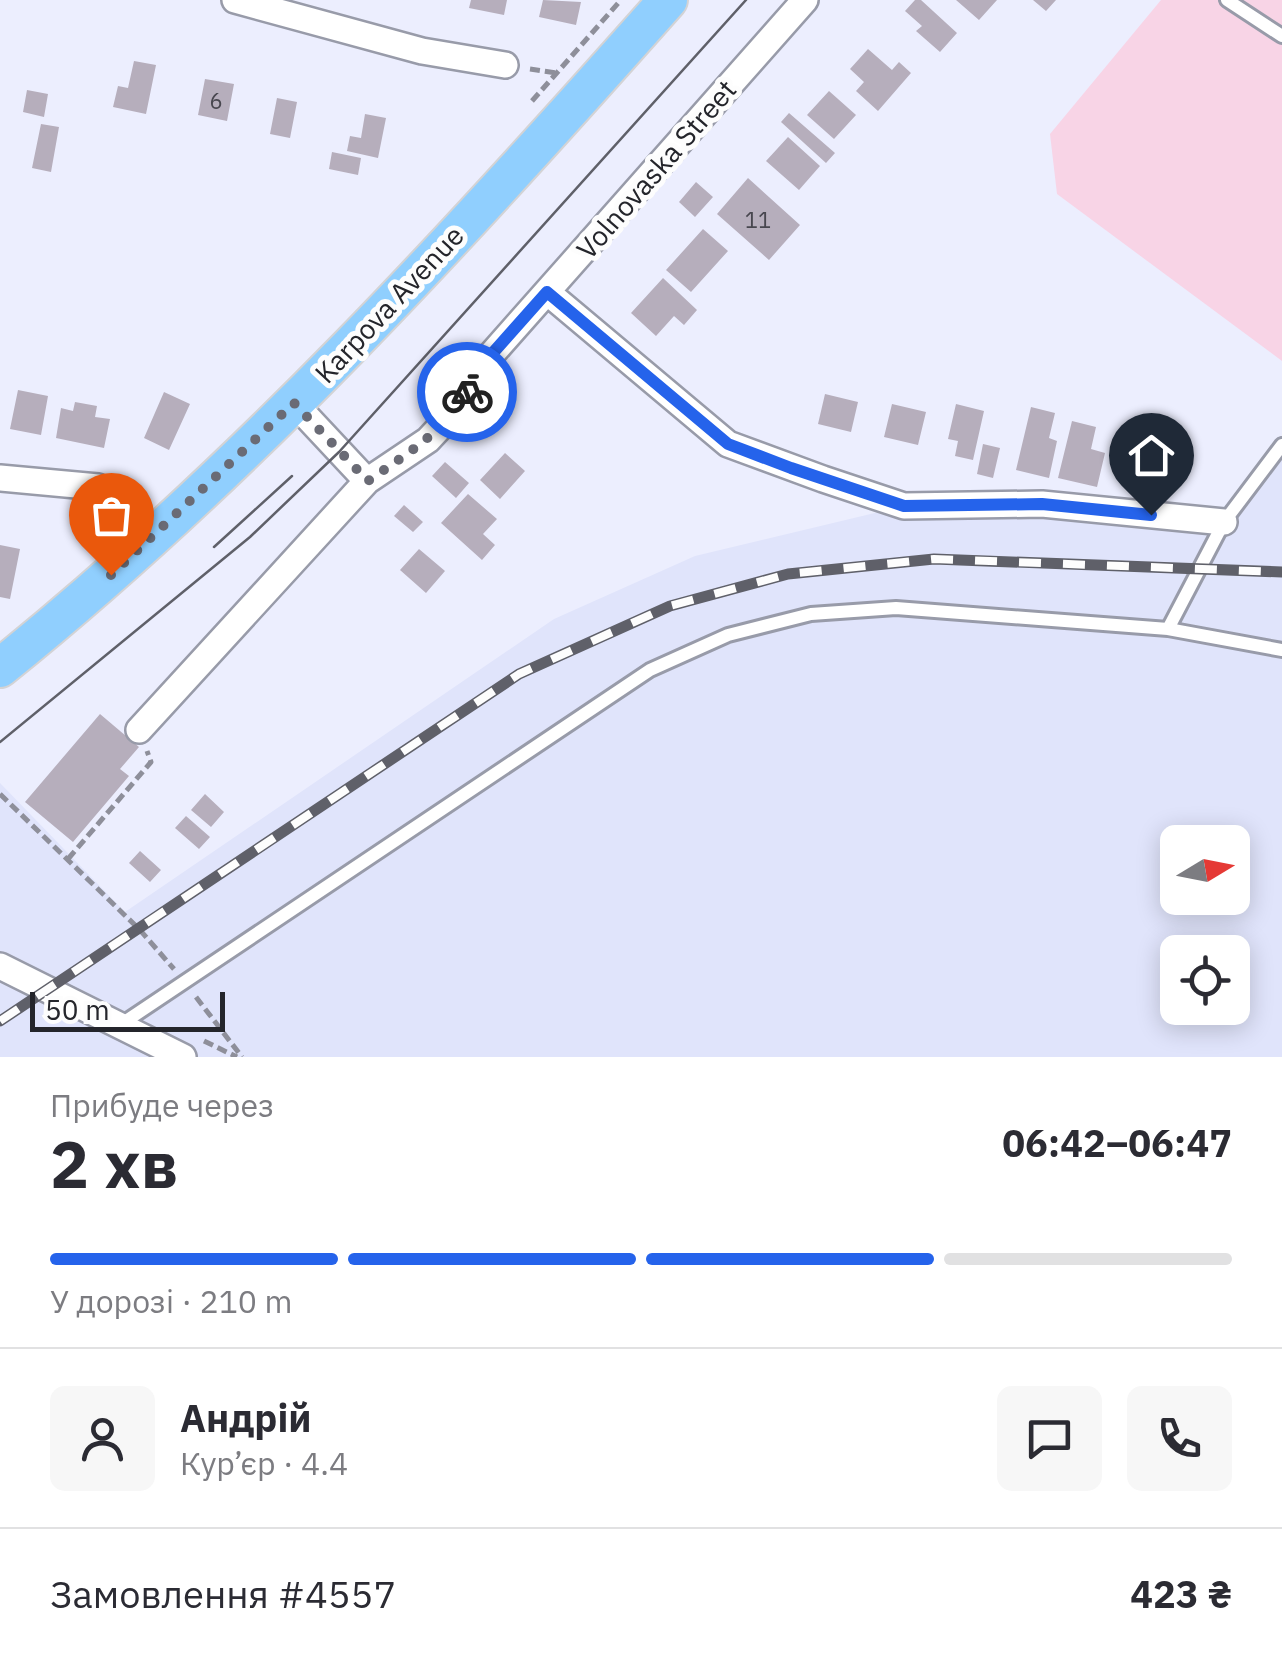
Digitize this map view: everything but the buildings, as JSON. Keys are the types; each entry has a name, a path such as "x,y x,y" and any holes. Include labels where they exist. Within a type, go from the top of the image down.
{"main road":[{"name":"Karpova Avenue","path":"0,668 81,603 344,355 668,0"}],"street":[{"path":"235,0 422,51 505,65"},
{"name":"Volnovaska Street","path":"139,730 368,481 428,440 447,420 483,364 805,0"},
{"path":"547,292 728,444 839,484 904,506 1042,504 1224,522"},
{"path":"294,403 368,481"},
{"path":"0,478 98,487 159,532"},
{"path":"0,966 183,1057"}],"lane":[{"path":"1227,0 1282,36"},
{"path":"1168,629 1224,522 1282,445"},
{"path":"119,1026 650,670 728,635 811,614 896,608 1168,629 1282,650"}],"path":[{"path":"556,73 621,0"},
{"path":"68,860 151,762"},
{"path":"0,794 139,929 242,1057"}],"shaded area":[{"path":"1161,0 1282,0 1282,361 1057,194 1050,134"},
{"path":"1282,445 1282,1057 0,1057 0,783 125,912 554,619 695,556 904,506 1224,522"}],"tram line":[{"path":"0,742 250,537 339,452 746,0"},
{"path":"214,547 292,476"}],"railway":[{"path":"0,1021 519,674 670,606 788,574 934,559 1282,572"}],"way so far":[{"path":"111,575 294,403 368,481 428,440 467,392"}],"route":[{"path":"467,392 483,364 547,292 728,444 791,468 904,506 1042,504 1151,515"}]}
